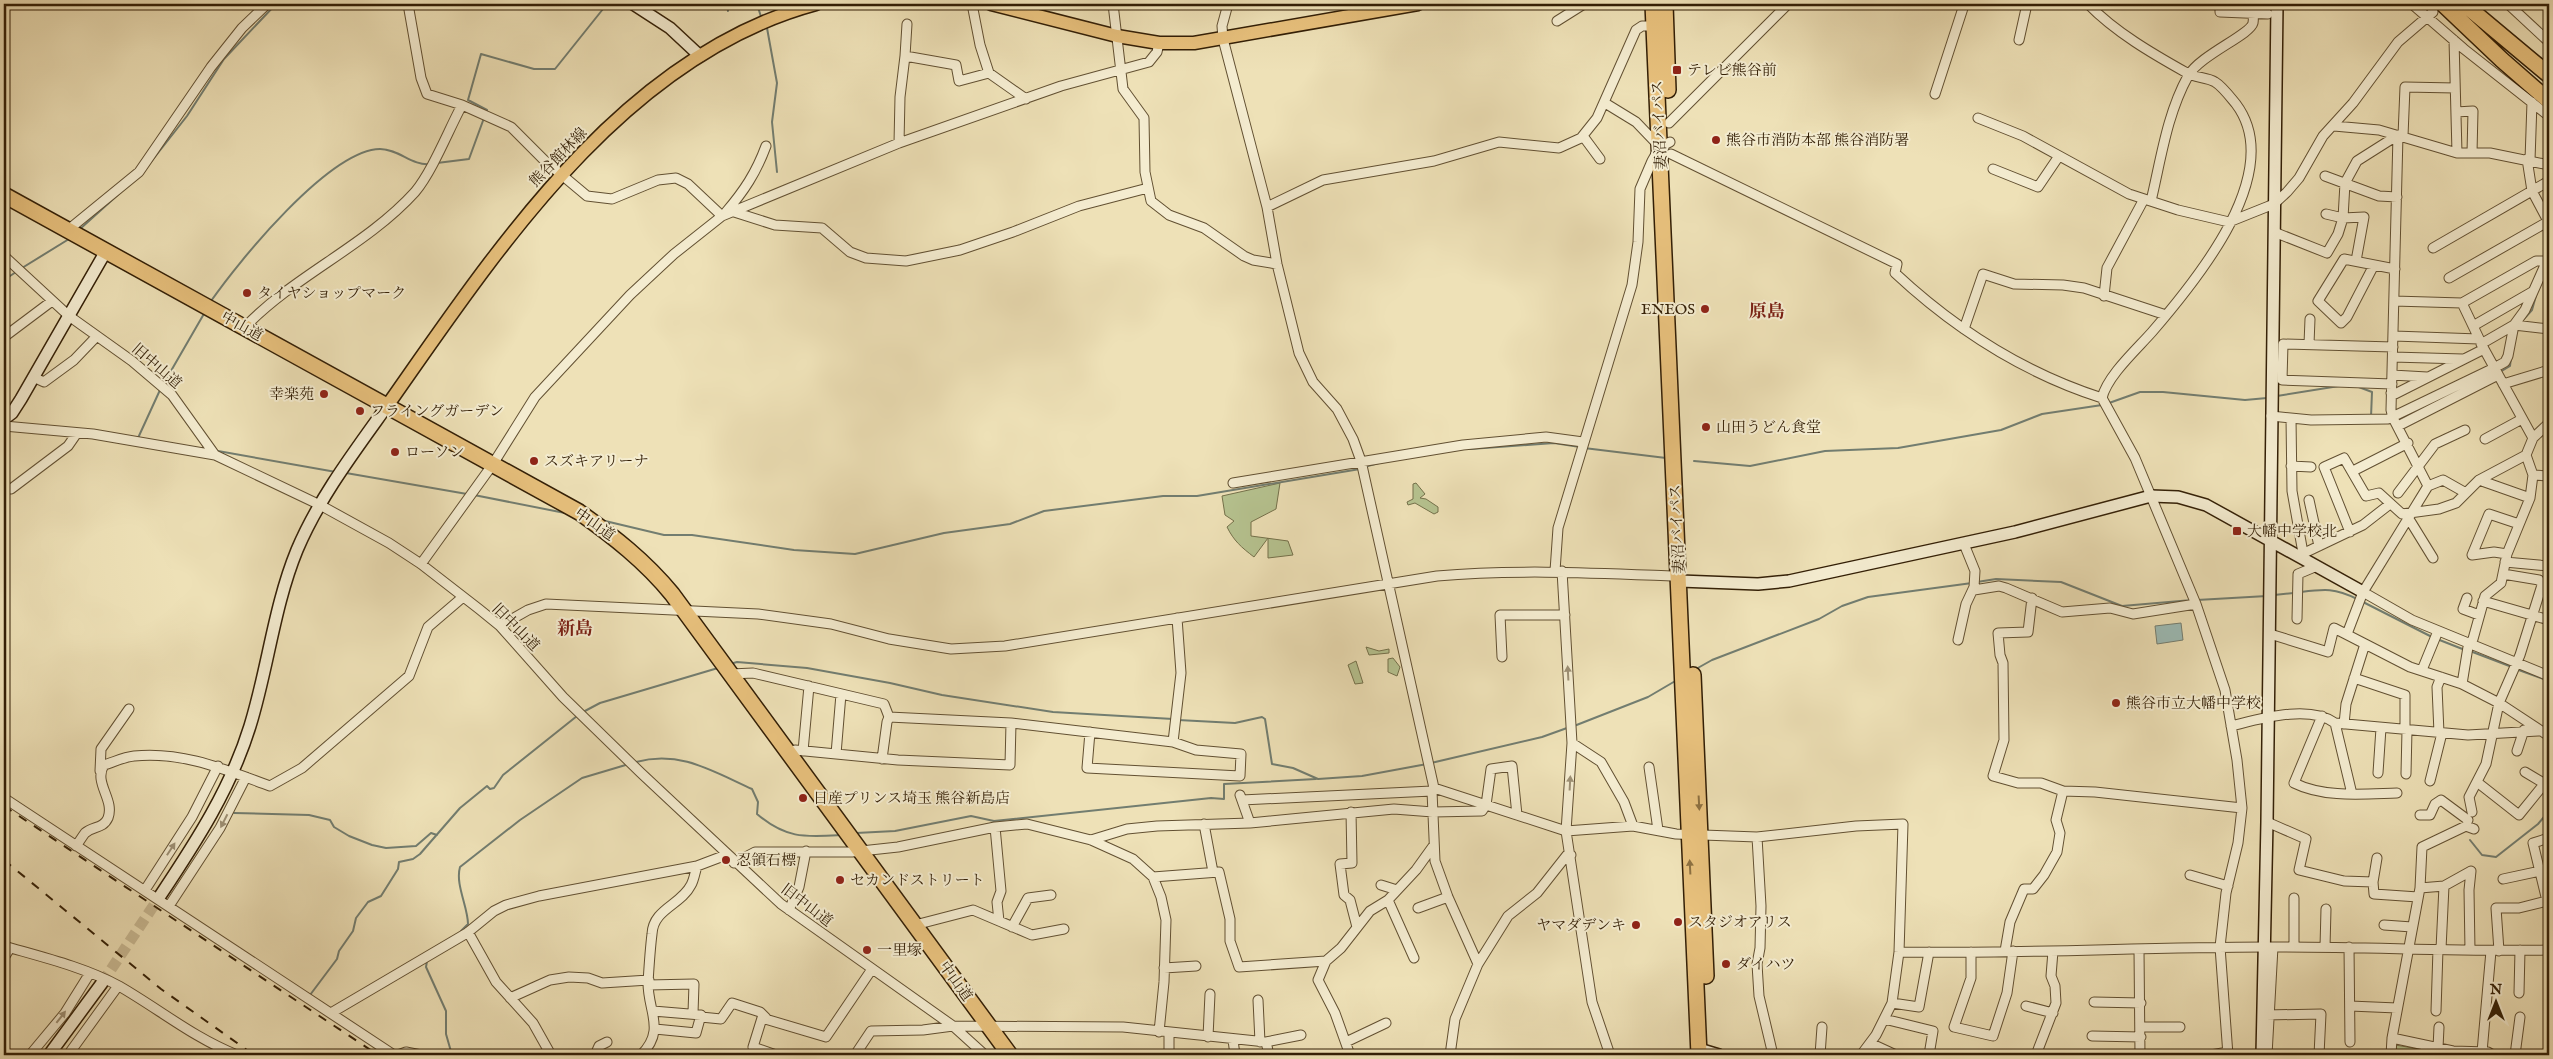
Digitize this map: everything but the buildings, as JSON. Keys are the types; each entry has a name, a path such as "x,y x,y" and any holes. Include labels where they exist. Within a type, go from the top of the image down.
{"highway":[{"name":"妻沼バイパス","path":"1654,4 1654,26 1667,148 1688,686 1707,1053"},
{"name":"妻沼バイパス","path":"1665,4 1669,123 1667,148"},
{"path":"2464,4 2549,75"},
{"path":"2474,4 2549,62"},
{"path":"2436,9 2492,40 2549,88"},
{"path":"2436,9 2502,60 2549,101"},
{"name":"中山道","path":"4,195 579,512 628,547 648,566 684,610 1010,1055"}],"main road":[{"name":"熊谷館林線","path":"387,406 490,260 530,210 597,138 633,107 700,56 735,35 762,22 816,4"},
{"path":"991,4 1117,36 1159,43 1194,43 1223,39 1418,4"}],"street":[{"path":"73,232 139,172 211,67 242,28 268,4"},
{"path":"408,4 421,78 427,94 462,105 511,127 561,176 586,196 612,199 658,180 676,178 688,184 722,216"},
{"path":"634,4 670,28 700,56"},
{"path":"972,4 980,45 989,73 1026,99"},
{"path":"1113,4 1123,89 1144,118 1145,172 1151,201 1169,215 1204,228 1253,260 1277,264"},
{"path":"1228,4 1222,26 1223,39 1267,207 1277,264 1299,353 1313,382 1337,409 1353,439 1361,462 1429,764 1433,789 1435,861 1448,897 1478,964"},
{"path":"1557,21 1584,4"},
{"path":"1669,123 1788,4"},
{"path":"1935,94 1964,4"},
{"path":"2020,40 2027,4"},
{"path":"2088,4 2122,31 2189,74 2215,82 2236,104 2250,134 2252,144 2248,175 2224,236 2166,315 2108,384 2102,399"},
{"path":"2220,4 2220,12 2268,14"},
{"path":"2104,296 2107,268 2148,200 2168,123 2189,74 2206,56 2248,32 2253,24 2253,4"},
{"path":"2267,1055 2267,822 2277,4"},
{"path":"2412,4 2436,9 2454,40 2549,116"},
{"path":"2508,4 2549,42"},
{"path":"1978,118 2023,136 2129,194 2230,222 2274,204 2299,178 2323,136 2334,126 2398,42 2436,9"},
{"path":"899,143 900,97 907,24"},
{"path":"1267,207 1323,180 1434,161 1498,142 1559,148 1583,136 1597,118 1605,104 1636,30 1642,26 1654,26"},
{"path":"2454,40 2457,153"},
{"path":"421,564 493,464 535,397 630,295 674,254 722,216 899,143 1061,86 1149,62 1157,52 1159,43"},
{"path":"905,56 956,65 959,81 989,73"},
{"path":"2428,486 2419,464 2396,422 2391,394 2397,197 2401,135 2405,87 2454,88"},
{"path":"2449,278 2548,221 2532,191 2528,159 2532,102"},
{"path":"1605,104 1636,122 1667,148 1897,264 1895,273 1919,296 1964,329 2043,376 2102,399 2120,427 2195,601 2225,690 2231,726 2242,808 2238,843 2228,886 2220,947 2228,1054 2211,1055"},
{"path":"245,327 274,300 330,263 410,197 425,177 462,105"},
{"path":"2456,112 2473,111 2472,153"},
{"path":"2334,126 2401,135 2457,153 2490,153 2528,159 2549,165"},
{"path":"2274,232 2327,253 2338,234 2343,218 2345,182 2357,161 2401,135"},
{"path":"1583,136 1600,159"},
{"path":"722,216 747,188 757,171 766,146"},
{"path":"1610,1055 1592,1002 1566,831 1572,732 1565,615 1559,572 1558,528 1581,445 1632,285 1638,242 1640,189 1652,161 1667,148"},
{"path":"1993,169 2038,187 2059,156"},
{"path":"2325,176 2379,196 2397,197"},
{"path":"2433,248 2549,181"},
{"path":"731,211 775,225 822,228 850,252 866,258 906,261 960,250 1079,206 1148,188"},
{"path":"2326,214 2343,218 2364,217 2356,261"},
{"path":"4,419 12,413 106,251"},
{"name":"旧中山道","path":"4,256 69,316 166,390 214,454 320,505 421,564 500,626 577,710 726,855 790,910 953,1026 985,1055"},
{"path":"2374,265 2347,317 2341,323 2318,301 2344,259 2395,269"},
{"path":"2394,301 2462,303 2536,261 2548,259"},
{"path":"2271,416 2311,420 2396,422 2497,372 2508,356 2532,292 2548,259"},
{"path":"1964,329 1983,274 2014,284 2063,285 2084,288 2104,296 2148,307 2166,315"},
{"path":"2473,326 2532,292"},
{"path":"4,337 52,301"},
{"path":"2462,303 2481,344 2533,438"},
{"path":"2309,344 2310,320"},
{"path":"2391,394 2395,394 2464,359 2481,344 2519,326 2549,329"},
{"path":"33,377 44,382 74,360 97,336"},
{"path":"2394,336 2481,344"},
{"path":"2393,347 2283,344 2282,380 2429,377"},
{"path":"2393,357 2464,359"},
{"path":"2503,384 2549,370"},
{"path":"160,896 197,840 233,771 250,726 264,678 286,581 297,551 320,505 387,406"},
{"path":"2291,418 2292,491 2301,554"},
{"path":"2486,439 2522,419"},
{"path":"2350,532 2324,467 2344,458 2366,496 2378,492 2402,514 2410,516 2456,503 2479,480 2526,455 2533,438 2549,423"},
{"path":"4,426 77,432 214,454"},
{"path":"2398,492 2435,444 2465,430"},
{"path":"11,489 68,446 77,432"},
{"path":"1233,483 1463,445 1546,436 1581,445"},
{"path":"2353,471 2408,443"},
{"path":"2462,684 2468,648 2485,596 2500,583 2506,558 2530,498 2533,475 2526,455"},
{"path":"2291,466 2311,467"},
{"path":"2533,475 2549,476"},
{"path":"2347,634 2360,597 2428,486 2443,480 2466,493"},
{"path":"2479,480 2530,498"},
{"path":"500,626 528,610 546,604 758,614 831,624 889,638 951,649 1005,646 1388,582 1493,572 1675,576 1684,581 1758,584 1789,582 1964,544 2151,496 2178,497 2206,505 2271,542 2301,554 2360,597 2468,648 2516,663 2549,676"},
{"path":"2309,500 2319,546"},
{"path":"2301,554 2363,525 2390,504"},
{"path":"2519,524 2489,514 2472,554 2494,552 2506,558 2549,566"},
{"path":"2410,516 2433,558"},
{"path":"1958,640 1966,604 1974,589 1975,572 1964,544"},
{"path":"2297,619 2298,574 2317,566"},
{"path":"2420,816 2430,816 2435,804 2441,800 2470,816 2469,797 2486,764 2494,735 2499,702 2516,663 2542,585 2539,580 2503,574"},
{"path":"1974,589 1999,586 2062,612 2110,608 2133,614 2195,601"},
{"path":"100,772 104,764 132,756 190,758 233,771 270,786 302,768 409,676 428,627 463,596"},
{"path":"2032,598 2028,632 1998,634 2000,655 2004,663 2004,740 1993,776 2018,783 2041,783 2063,791 2095,792 2242,808"},
{"path":"2468,598 2463,609 2479,615"},
{"path":"2483,602 2549,620"},
{"path":"1502,657 1500,615 1565,615"},
{"path":"1173,742 1181,673 1177,618"},
{"path":"2270,634 2328,652 2334,628 2410,667 2462,684 2499,702 2520,715 2538,731 2549,736"},
{"path":"2422,670 2437,632"},
{"path":"2352,794 2339,724 2365,644"},
{"path":"727,668 884,704 890,717"},
{"path":"2430,781 2440,733 2437,687 2441,677"},
{"path":"2354,678 2405,695 2406,774"},
{"path":"803,751 809,686"},
{"path":"836,754 841,694"},
{"path":"76,846 86,833 103,826 108,816 109,804 101,785 101,749 129,709"},
{"path":"2231,726 2282,714 2322,716 2339,724 2440,733 2494,735 2524,730 2538,731"},
{"path":"2322,716 2294,783 2308,790 2352,794 2397,792"},
{"path":"890,717 1011,723 1090,732 1173,742 1196,750 1241,754 1240,776 1087,768 1090,732"},
{"path":"882,759 887,722 890,717"},
{"path":"788,752 803,751 882,759 1010,764 1011,723"},
{"path":"2378,773 2382,728"},
{"path":"2518,750 2524,730"},
{"path":"1572,743 1602,762 1624,802 1633,826"},
{"path":"145,890 192,817 218,766"},
{"path":"1092,840 1128,830 1204,824 1250,823 1351,812 1394,809 1433,812 1482,811 1486,805 1491,770 1512,766 1517,815"},
{"path":"1648,767 1658,830"},
{"path":"2477,782 2519,815 2547,781 2525,772"},
{"path":"169,906 220,828 246,777"},
{"path":"1250,823 1241,797 1433,789 1566,831 1633,826 1695,835 1757,837 1856,826 1903,824 1899,952 1892,1003 1870,1043 1861,1055"},
{"path":"1971,952 1971,978 1954,1027 1993,1036 2007,993 2010,922 2024,889 2033,889 2044,875 2057,852 2060,833 2056,820 2063,791"},
{"path":"4,798 394,1055"},
{"path":"1351,812 1352,863 1340,864 1344,895 1350,900 1357,928"},
{"path":"2267,822 2306,839 2299,870 2344,881 2373,882"},
{"path":"734,862 755,852 806,851 852,839 898,847 995,827 1027,824 1092,840 1133,859 1153,878 1166,920 1159,1032"},
{"path":"1204,824 1213,872"},
{"path":"2391,1055 2392,1038 2420,888 2422,847 2466,826 2474,829"},
{"path":"995,827 1001,891 996,902 999,921"},
{"path":"1757,837 1761,906 1760,948 1757,964 1759,996 1773,1055"},
{"path":"2482,1052 2495,951 2496,908 2519,908 2548,901 2545,869 2533,843 2549,838"},
{"path":"1350,1055 1335,1012 1318,980 1326,961 1370,911 1388,900 1434,845"},
{"path":"790,910 799,887 806,851"},
{"path":"330,1013 465,933 494,910 506,905 539,896 697,866 726,855"},
{"path":"1450,1055 1455,1018 1478,964 1508,916 1537,893 1567,855 1571,855"},
{"path":"2377,858 2373,882 2374,894 2418,897"},
{"path":"641,1055 650,1046 655,1029 648,982 655,918 680,899 692,885 697,866"},
{"path":"2503,879 2545,869"},
{"path":"2420,888 2444,886 2471,871 2469,890 2470,950"},
{"path":"1153,878 1220,872 1230,920 1230,941 1239,967 1326,961"},
{"path":"2190,875 2228,886"},
{"path":"1381,886 1397,890"},
{"path":"2436,1011 2444,886"},
{"path":"1012,927 1028,898 1050,895"},
{"path":"1418,908 1448,897"},
{"path":"2294,898 2294,947"},
{"path":"1388,900 1414,958"},
{"path":"2325,947 2326,909"},
{"path":"915,925 973,910 1032,935 1064,929"},
{"path":"2384,925 2412,927"},
{"path":"465,933 496,982 533,1023 551,1055"},
{"path":"4,958 7,947 90,973 118,986 212,1045 237,1055"},
{"path":"1899,952 2139,950 2220,947 2409,947 2495,951 2549,950"},
{"path":"2349,947 2350,1042"},
{"path":"2139,950 2140,1055"},
{"path":"2518,993 2520,950"},
{"path":"2036,1055 2056,1003 2056,986 2051,976 2052,951"},
{"path":"1892,1003 1919,1008 1929,952"},
{"path":"1164,968 1196,966"},
{"path":"653,1011 721,1019 732,1003 760,1012 766,1018 826,1038 872,969"},
{"path":"30,1055 65,1013 90,973"},
{"path":"510,998 550,980 569,977 588,978 602,983 694,984 697,1015 696,1033 655,1029"},
{"path":"49,1055 102,983"},
{"path":"68,1055 118,986"},
{"path":"1208,1038 1210,994"},
{"path":"1258,1000 1263,1042 1269,1055"},
{"path":"2094,1002 2141,1003"},
{"path":"2026,1006 2053,1013"},
{"path":"2350,1006 2398,1008"},
{"path":"2266,1015 2321,1014 2319,1055"},
{"path":"2262,1055 2266,1015"},
{"path":"2515,1055 2520,1017"},
{"path":"766,1018 762,1018 753,1047 776,1055"},
{"path":"1884,1019 1933,1031 1929,1055"},
{"path":"1346,1042 1386,1023"},
{"path":"855,1055 871,1031 923,1030 953,1026 1123,1027 1208,1038 1263,1042 1301,1035"},
{"path":"2438,1048 2439,1026"},
{"path":"1820,1055 1822,1027"},
{"path":"2141,1027 2180,1027"},
{"path":"1169,1033 1169,1055"},
{"path":"2092,1036 2140,1037"},
{"path":"2392,1038 2438,1048 2482,1052 2493,1055"},
{"path":"1233,1040 1235,1055"},
{"path":"595,1055 599,1046 606,1042"},
{"path":"1870,1043 1896,1055"},
{"path":"398,1055 406,1052 421,1055"},
{"path":"2112,1055 2120,1055"}],"green space":[{"path":"1280,483 1276,509 1251,522 1251,536 1268,538 1254,557 1242,547 1227,527 1234,521 1225,515 1222,496"},
{"path":"1416,483 1425,494 1420,498 1426,499 1438,507 1438,512 1434,514 1415,503 1408,505 1407,502 1413,499 1413,484"},
{"path":"1268,538 1288,541 1293,555 1268,558"},
{"path":"1366,647 1379,651 1389,649 1389,653 1369,655"},
{"path":"1393,658 1400,667 1397,676 1388,672 1388,659"},
{"path":"1356,661 1363,683 1355,684 1348,665"},
{"path":"2395,1045 2455,1055 2395,1055"}],"water":[{"path":"2181,623 2183,640 2157,644 2155,626"}],"waterway":[{"path":"143,172 187,116 224,59 276,4"},
{"path":"487,112 487,110 468,100 481,54 534,69 555,69 607,4"},
{"path":"727,4 728,11"},
{"path":"757,4 762,20"},
{"path":"767,28 777,83 772,122 777,172"},
{"path":"437,163 469,159 484,118"},
{"path":"211,301 242,261 287,210 311,187 336,168 359,154 380,149 423,164 430,164"},
{"path":"80,229 121,192"},
{"path":"22,268 69,239"},
{"path":"4,280 16,272"},
{"path":"2523,320 2532,310 2537,292"},
{"path":"164,383 205,312"},
{"path":"2500,372 2510,366 2511,358"},
{"path":"2277,396 2339,386"},
{"path":"2356,386 2372,392 2371,417"},
{"path":"138,438 160,390"},
{"path":"2109,403 2140,392 2163,392 2245,400 2267,398"},
{"path":"1694,461 1750,466 1825,451 1898,448 2001,430 2042,414 2102,405"},
{"path":"1470,449 1554,443 1580,447"},
{"path":"1584,448 1666,458"},
{"path":"218,451 336,472"},
{"path":"1364,467 1379,463"},
{"path":"601,520 664,535 692,535 794,550 855,554 944,533 1010,524 1044,511 1163,496 1197,496 1360,469"},
{"path":"346,473 467,494"},
{"path":"474,495 565,513"},
{"path":"1977,582 1996,579 2061,582 2122,606 2192,600"},
{"path":"1696,669 1712,660 1819,619 1842,606 1868,597 1972,583"},
{"path":"2301,592 2330,590 2357,599"},
{"path":"2274,595 2294,593"},
{"path":"2197,600 2267,596"},
{"path":"2363,602 2432,637"},
{"path":"2437,639 2465,650"},
{"path":"2470,651 2512,667"},
{"path":"730,664 737,662 807,668 890,683 942,695 1053,712 1173,719"},
{"path":"583,712 600,703 718,668"},
{"path":"2516,669 2549,681"},
{"path":"1574,726 1648,697 1677,680"},
{"path":"310,995 337,959 339,951 353,931 356,918 368,902 381,896 398,869 399,862 413,859 420,854 460,808 487,786 490,789 494,788 503,775 577,716"},
{"path":"1178,720 1235,723 1262,717 1265,719 1272,764 1293,768 1318,779 1362,776 1427,764"},
{"path":"1431,763 1542,737 1567,728"},
{"path":"636,762 667,759 696,764 752,789 758,802 757,814 777,828 796,835 841,835"},
{"path":"462,933 461,931 468,924 459,881 460,867 520,820 582,778 629,764"},
{"path":"856,833 895,831 971,816 994,821 1211,798 1224,799 1224,784 1316,779"},
{"path":"2470,840 2482,855 2496,857 2538,824 2549,811"},
{"path":"234,813 309,815 330,820 334,827 349,836 386,848 416,846 431,833 437,835"},
{"path":"427,961 426,967 446,1011 446,1034 452,1055"}],"tunnel":[{"path":"102,983 160,896"}],"railway":[{"path":"4,806 378,1055"},
{"path":"4,860 161,989 254,1055"}],"place":[{"name":"テレビ熊谷前","path":"1677,70"},
{"name":"熊谷市消防本部 熊谷消防署","path":"1716,140"},
{"name":"タイヤショップマーク","path":"247,293"},
{"name":"ENEOS","path":"1705,309"},
{"name":"幸楽苑","path":"324,394"},
{"name":"フライングガーデン","path":"360,411"},
{"name":"山田うどん食堂","path":"1706,427"},
{"name":"ローソン","path":"395,452"},
{"name":"スズキアリーナ","path":"534,461"},
{"name":"大幡中学校北","path":"2237,531"},
{"name":"熊谷市立大幡中学校","path":"2116,703"},
{"name":"日産プリンス埼玉 熊谷新島店","path":"803,798"},
{"name":"忍領石標","path":"726,860"},
{"name":"セカンドストリート","path":"840,880"},
{"name":"スタジオアリス","path":"1678,922"},
{"name":"ヤマダデンキ","path":"1636,925"},
{"name":"一里塚","path":"867,950"},
{"name":"ダイハツ","path":"1726,964"}],"district":[{"name":"原島","path":"1767,311"},
{"name":"新島","path":"575,628"}]}
